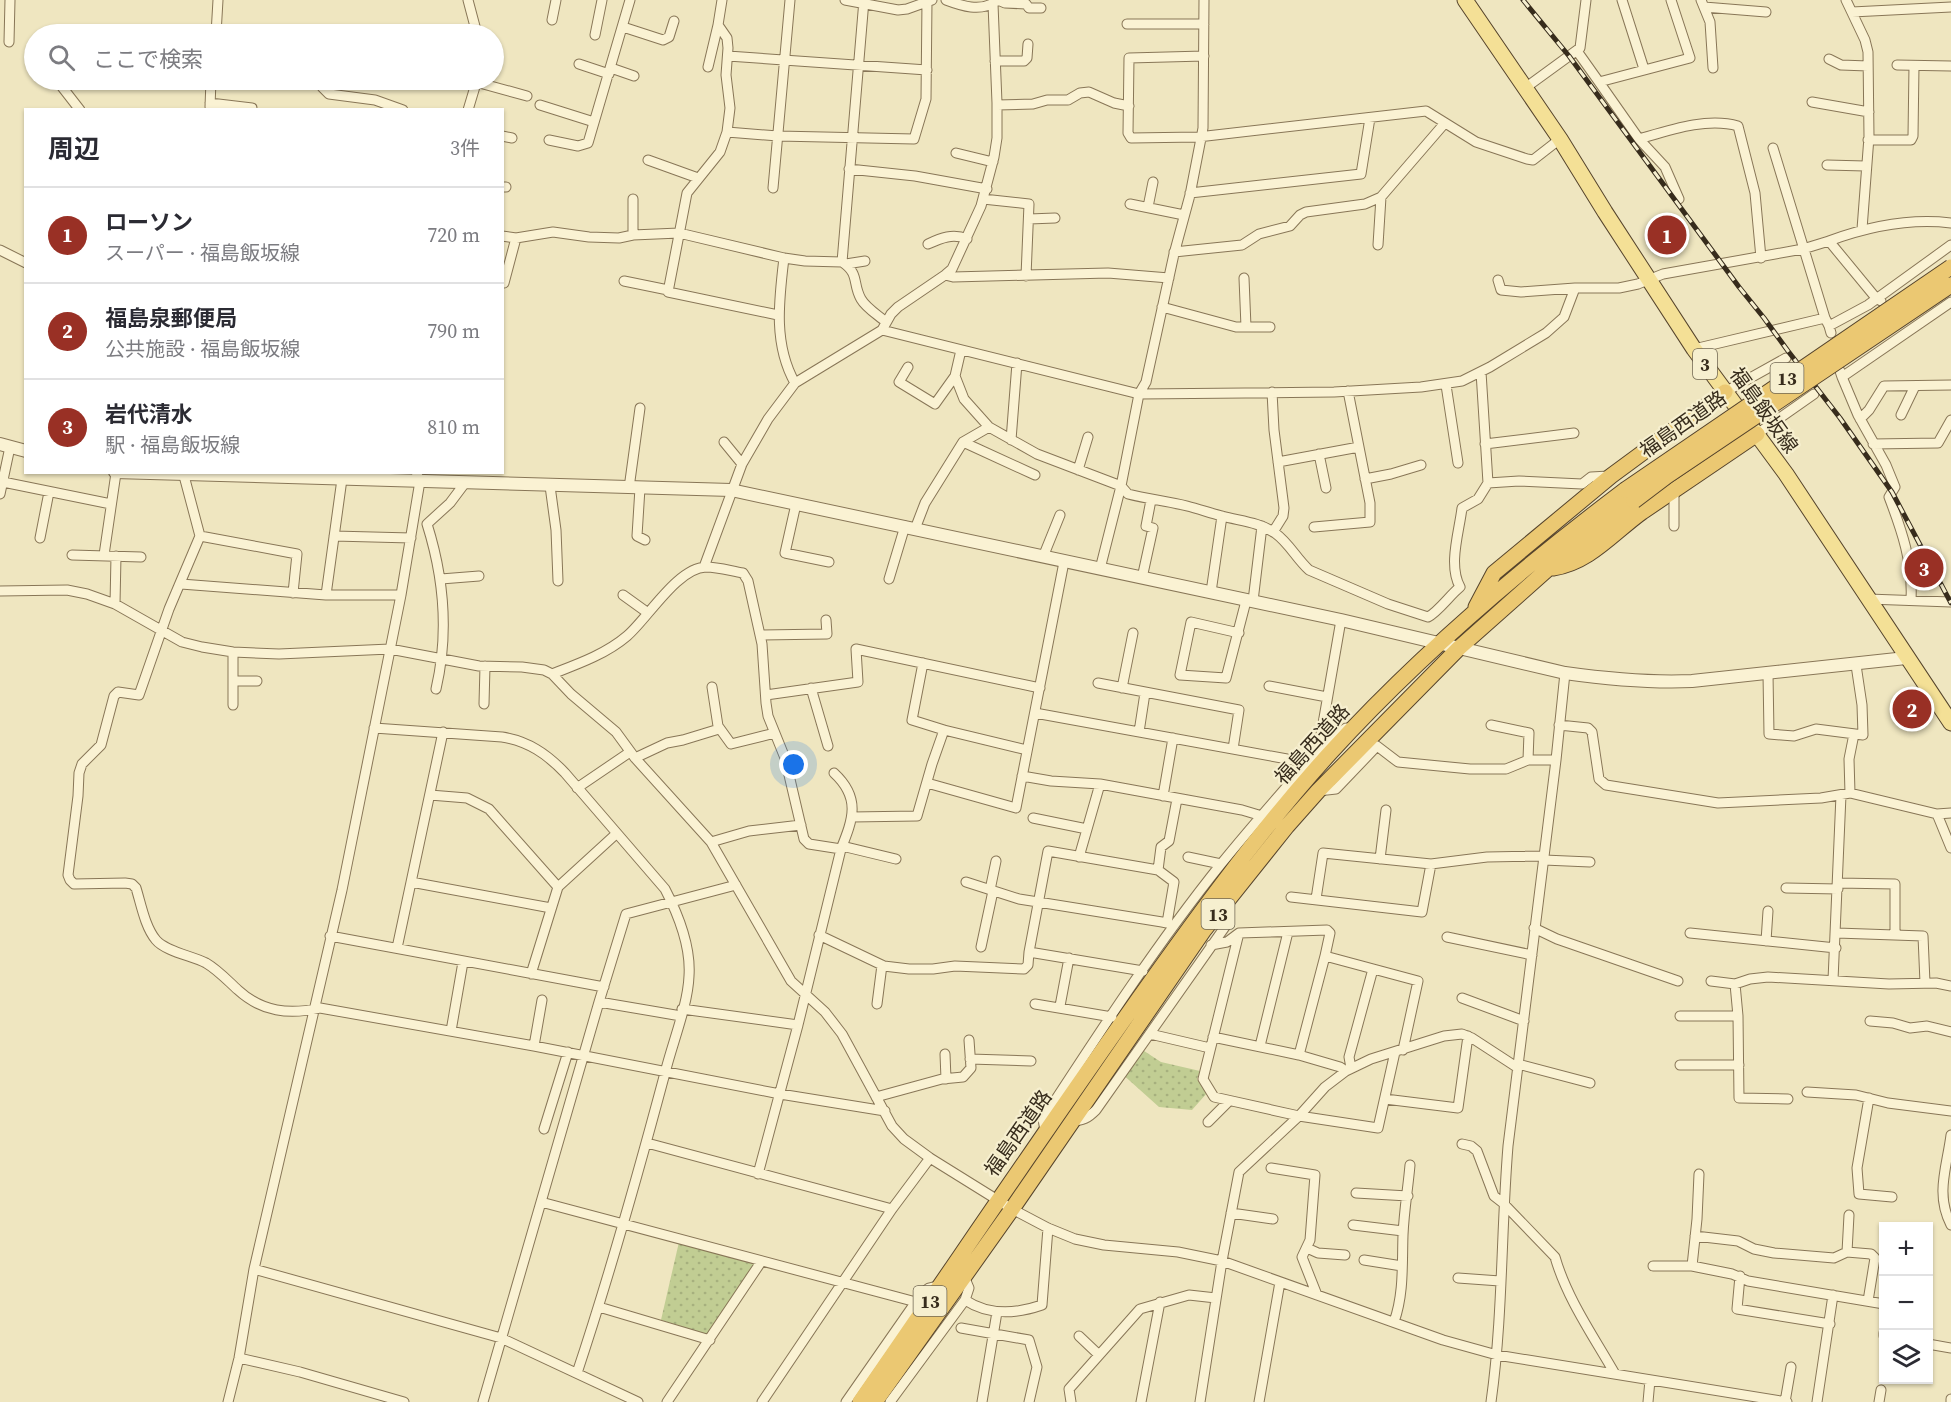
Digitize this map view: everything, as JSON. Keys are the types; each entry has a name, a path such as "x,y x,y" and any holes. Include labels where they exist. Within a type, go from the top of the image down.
{"highway":[{"name":"福島西道路","path":"860,1402 997,1199 1233,869 1353,728 1440,643 1551,546 1630,496 1951,267"},
{"name":"福島西道路","path":"875,1402 1012,1209 1204,930 1318,791 1460,648 1630,496 1667,476 1951,285"},
{"path":"1474,612 1482,592 1494,573 1611,476 1725,392"},
{"path":"1550,568 1569,566 1583,558 1639,514 1757,434"}],"main road":[{"name":"福島飯坂線","path":"1465,0 1560,139 1694,349 1757,434 1951,723"}],"street":[{"path":"9,42 10,0"},
{"path":"217,24 218,0"},
{"path":"468,0 474,24"},
{"path":"552,20 556,0"},
{"path":"595,35 602,0"},
{"path":"549,140 578,146 588,143 630,0"},
{"path":"708,67 722,0"},
{"path":"773,188 790,0"},
{"path":"727,132 778,136 914,139 926,99 930,1 898,10 863,1 845,0"},
{"path":"946,0 963,7 982,7 996,1 1026,4 1029,8 1041,8"},
{"path":"1100,569 1122,486 1140,394 1146,382 1202,135 1204,0"},
{"path":"1526,88 1577,51 1582,40 1586,0"},
{"path":"1622,0 1644,69"},
{"path":"1599,82 1690,58 1671,0"},
{"path":"1846,0 1865,40 1868,52 1869,112 1862,229"},
{"path":"844,263 849,169 863,1"},
{"path":"704,567 742,464 768,419 795,383 884,326 898,308 952,269 987,189 997,138 996,1"},
{"path":"1713,68 1710,22 1703,3 1766,12"},
{"path":"1852,12 1951,7"},
{"path":"623,27 663,40 669,37 674,21"},
{"path":"1127,24 1204,24"},
{"path":"668,290 687,194 720,152 727,132 730,108 726,75 727,38 718,25"},
{"path":"995,62 1024,62 1028,58 1028,44"},
{"path":"1577,51 1639,139 1665,167 1679,199"},
{"path":"728,56 927,70"},
{"path":"1204,56 1129,58 1128,133 1131,138 1202,135 1426,111 1476,142 1527,159 1533,160 1560,139"},
{"path":"1829,59 1841,65 1868,66"},
{"path":"579,64 634,76"},
{"path":"1897,65 1951,66"},
{"path":"1868,140 1911,140 1913,136 1914,66"},
{"path":"504,89 527,96"},
{"path":"64,90 78,108"},
{"path":"211,90 210,106 252,108"},
{"path":"325,90 329,94 375,100 397,108"},
{"path":"469,108 474,90"},
{"path":"997,105 1033,105 1047,100 1068,100 1080,93 1089,92 1114,103 1129,106"},
{"path":"1812,102 1869,112"},
{"path":"540,105 594,122"},
{"path":"1190,192 1361,174 1370,118"},
{"path":"1639,139 1670,129 1723,121 1738,126 1755,193 1761,258"},
{"path":"1174,252 1242,245 1259,234 1290,226 1300,214 1365,204 1381,197 1444,124"},
{"path":"1773,148 1828,326"},
{"path":"956,153 993,162"},
{"path":"648,160 698,178"},
{"path":"1827,165 1865,166"},
{"path":"849,169 915,176 987,189"},
{"path":"1148,207 1153,182"},
{"path":"1378,245 1381,197"},
{"path":"633,200 633,235"},
{"path":"983,200 1029,204 1026,276"},
{"path":"1130,204 1185,214"},
{"path":"1029,219 1056,218"},
{"path":"1498,280 1501,290 1521,292 1619,288 1663,274 1803,249 1862,229 1921,222 1951,223"},
{"path":"504,236 516,238 553,232 619,238 633,235 679,233 784,258 844,263 865,261"},
{"path":"928,244 951,236 959,235 967,239"},
{"path":"504,283 516,238"},
{"path":"1829,241 1879,300"},
{"path":"1694,349 1828,326 1879,300 1951,245"},
{"path":"0,250 24,262"},
{"path":"784,258 778,315 779,332 790,374 795,383"},
{"path":"844,263 854,271 856,289 864,304 884,326 961,350 1140,394 1348,391 1446,385 1462,381 1481,372 1546,333 1564,317 1575,288"},
{"path":"945,275 953,277 1108,273 1169,278"},
{"path":"1244,279 1246,327"},
{"path":"624,281 778,315"},
{"path":"1911,600 1910,560 1889,497 1895,488 1886,465 1860,419 1841,374 1951,302"},
{"path":"1162,307 1236,327 1270,327"},
{"path":"909,367 899,382 935,404 956,376 961,350"},
{"path":"1725,392 1786,358"},
{"path":"1011,440 1017,363"},
{"path":"956,376 964,399 989,427 1037,454 1122,486 1128,494 1188,506 1262,526 1293,549 1300,562 1309,570 1388,604 1428,617 1434,614 1444,601 1460,587 1454,577 1462,508 1478,499 1488,483 1481,372"},
{"path":"1446,385 1458,463"},
{"path":"1860,419 1869,410 1884,386 1951,385"},
{"path":"1901,415 1915,386"},
{"path":"1314,527 1370,522 1370,502 1348,391"},
{"path":"1272,392 1284,508 1283,516 1273,532"},
{"path":"1757,434 1814,394"},
{"path":"640,408 635,488 637,536 645,540"},
{"path":"1873,444 1938,443 1951,420"},
{"path":"889,579 910,528 963,442 989,427"},
{"path":"1485,444 1574,433"},
{"path":"1078,470 1088,437"},
{"path":"724,442 742,464"},
{"path":"963,442 1035,475"},
{"path":"0,494 5,445 24,450"},
{"path":"1278,462 1359,447"},
{"path":"1319,454 1326,488"},
{"path":"1365,479 1421,465"},
{"path":"104,555 116,474"},
{"path":"183,474 200,536 139,694 118,692 114,696 101,745 82,764 79,773 68,875 74,884 132,884 154,938 163,947 209,965 253,1003 276,1011 297,1012 320,1008 568,1052 780,1094 885,1111"},
{"path":"225,474 342,479 418,477 465,483 731,490 1341,620 1565,673 1628,681 1662,682 1768,674 1906,658"},
{"path":"1488,483 1519,481 1582,484 1591,477 1611,476"},
{"path":"228,1402 239,1358 254,1269 342,890 411,538 418,477"},
{"path":"326,595 342,479"},
{"path":"3,482 111,504"},
{"path":"436,689 443,660 445,623 441,579 427,524 450,503 465,483"},
{"path":"550,486 556,530 558,581"},
{"path":"1674,491 1674,526"},
{"path":"40,538 49,492"},
{"path":"1142,578 1153,528 1146,526 1151,500"},
{"path":"796,504 785,554 829,562"},
{"path":"1043,557 1060,514"},
{"path":"1211,592 1222,516"},
{"path":"1239,633 1191,622 1180,675 1226,678 1250,601 1262,526"},
{"path":"200,536 297,554 293,593"},
{"path":"334,536 411,538"},
{"path":"72,555 141,557"},
{"path":"115,604 116,556"},
{"path":"927,783 1016,808 1065,562"},
{"path":"552,674 618,643 674,584 689,573 704,567 743,573 748,581 760,636 768,716 789,774 804,839 810,844 897,859"},
{"path":"441,579 479,576"},
{"path":"181,584 326,595 400,595"},
{"path":"0,591 67,590 87,594 115,604 162,631 193,645 233,652 279,654 390,649 443,660 485,666 522,667 543,670 552,674 571,694 616,732 633,755 711,842 791,981 825,1012 842,1034 892,1126 904,1139 930,1158 1012,1209 1048,1228 1090,1243 1169,1251 1222,1261 1443,1341 1497,1354 1754,1399 1786,1402 1791,1367"},
{"path":"623,595 648,613"},
{"path":"1868,599 1951,602"},
{"path":"760,636 827,634 826,620"},
{"path":"1323,746 1321,735 1341,620"},
{"path":"1122,688 1133,633"},
{"path":"765,695 858,682 856,649 1040,688"},
{"path":"233,652 233,705"},
{"path":"924,663 912,720 1027,750"},
{"path":"1768,674 1769,734 1794,736 1816,729 1863,735 1862,705 1856,665"},
{"path":"484,704 485,666"},
{"path":"1491,1402 1497,1354 1503,1203 1508,1146 1565,673"},
{"path":"233,681 256,681"},
{"path":"1098,683 1239,710 1233,749"},
{"path":"1269,686 1327,697"},
{"path":"712,687 719,729 731,744 776,734"},
{"path":"812,688 828,746"},
{"path":"1139,732 1146,693"},
{"path":"1035,713 1307,764"},
{"path":"1491,725 1529,734 1528,760"},
{"path":"1559,725 1588,728 1592,732 1599,779 1606,785 1718,803 1845,794 1937,814 1951,813"},
{"path":"374,728 502,737 521,741 553,760 665,889 672,902 683,936 689,961 688,990 647,1143 599,1307 577,1373"},
{"path":"1045,1131 1043,1119 1143,971 1170,925 1323,746 1346,728 1353,728"},
{"path":"577,788 633,755 719,729"},
{"path":"852,817 918,816 944,730"},
{"path":"397,948 442,732"},
{"path":"1833,980 1845,794 1854,734"},
{"path":"1164,796 1173,738"},
{"path":"1318,791 1336,789 1377,746 1398,762 1470,769 1506,769 1528,760 1556,760"},
{"path":"758,1174 798,1025 841,848 852,817 849,794 844,782 834,773"},
{"path":"1023,776 1051,781 1100,784 1242,810 1262,816"},
{"path":"1079,857 1100,784"},
{"path":"430,795 467,798 489,808 558,887"},
{"path":"1158,870 1161,847 1169,840 1177,799"},
{"path":"1380,859 1386,810"},
{"path":"1937,814 1951,848"},
{"path":"1033,818 1087,829"},
{"path":"711,842 749,831 801,825"},
{"path":"531,974 558,887 616,834"},
{"path":"819,935 882,965 909,969 955,966 1024,969 1028,965 1048,851 1158,870 1174,882 1170,925"},
{"path":"1316,899 1323,853 1431,864 1487,857 1590,862"},
{"path":"1188,857 1221,864"},
{"path":"981,947 996,861"},
{"path":"1291,897 1422,912 1431,864"},
{"path":"411,882 551,908"},
{"path":"966,882 1019,899 1170,925"},
{"path":"1786,888 1895,884 1895,934"},
{"path":"483,1402 626,914 736,885"},
{"path":"1071,1121 1082,1121 1096,1110 1227,924 1227,902"},
{"path":"1766,941 1768,911"},
{"path":"1534,928 1557,939 1678,981"},
{"path":"1211,945 1227,942 1239,933 1327,930 1330,933 1299,1055"},
{"path":"1260,1046 1288,932"},
{"path":"1239,933 1203,1079 1215,1097 1299,1116 1378,1128 1418,981 1325,956"},
{"path":"1690,933 1836,948"},
{"path":"1837,933 1923,936 1925,983"},
{"path":"330,936 604,987"},
{"path":"1447,937 1532,955"},
{"path":"1029,952 1143,971"},
{"path":"1060,1006 1069,958"},
{"path":"451,1031 463,962"},
{"path":"878,1004 882,965"},
{"path":"1349,1069 1350,1057 1373,969"},
{"path":"1711,981 1735,984 1768,977 1889,984 1936,983 1951,986"},
{"path":"1735,984 1738,1016 1739,1098 1788,1099"},
{"path":"1462,998 1524,1021"},
{"path":"534,1046 542,1000"},
{"path":"599,1002 798,1025"},
{"path":"1035,1004 1060,1006 1112,1017"},
{"path":"1680,1016 1738,1016"},
{"path":"1870,1021 1893,1023 1910,1028 1927,1026 1951,1032"},
{"path":"1150,1034 1210,1048"},
{"path":"1200,1402 1222,1261 1239,1172 1299,1116 1325,1087 1349,1069 1371,1059 1444,1036 1462,1034 1518,1066 1590,1083"},
{"path":"1213,1036 1299,1055 1349,1069"},
{"path":"1385,1099 1458,1108 1468,1036"},
{"path":"876,1097 946,1079 963,1077 971,1068 969,1040"},
{"path":"544,1129 568,1052"},
{"path":"945,1054 946,1079"},
{"path":"970,1059 1031,1061"},
{"path":"1680,1065 1739,1065"},
{"path":"1807,1092 1856,1095 1888,1103 1951,1111"},
{"path":"1869,1098 1857,1168 1859,1194 1892,1197"},
{"path":"1208,1122 1230,1101"},
{"path":"1951,1135 1942,1186 1946,1214 1951,1225"},
{"path":"647,1143 892,1209"},
{"path":"1462,1144 1471,1146 1477,1151 1494,1196 1555,1257 1558,1268 1579,1310 1615,1374"},
{"path":"762,1402 892,1209 930,1158"},
{"path":"1394,1322 1400,1306 1403,1231 1410,1165"},
{"path":"1271,1168 1315,1174 1310,1240 1302,1257 1317,1295"},
{"path":"1692,1266 1699,1174"},
{"path":"1356,1193 1408,1196"},
{"path":"541,1202 916,1302"},
{"path":"1231,1213 1273,1219"},
{"path":"1847,1252 1849,1215"},
{"path":"1353,1225 1403,1231"},
{"path":"965,1300 978,1308 998,1312 1026,1311 1042,1305 1048,1228"},
{"path":"1695,1236 1738,1241 1754,1249 1774,1253 1834,1258 1847,1252 1871,1254 1875,1258 1868,1301"},
{"path":"1307,1248 1318,1253 1345,1255"},
{"path":"1364,1260 1402,1266"},
{"path":"667,1402 761,1262"},
{"path":"1653,1266 1692,1266 1740,1276 1748,1281 1879,1303"},
{"path":"254,1269 501,1338 638,1402"},
{"path":"891,1402 965,1300 969,1288 964,1276"},
{"path":"1740,1276 1737,1309 1830,1324"},
{"path":"1458,1278 1500,1281"},
{"path":"1259,1402 1280,1282"},
{"path":"846,1402 916,1302 929,1288 941,1284"},
{"path":"1071,1402 1069,1389 1140,1309 1189,1295 1216,1298"},
{"path":"1817,1402 1833,1295"},
{"path":"1141,1402 1160,1302"},
{"path":"599,1307 710,1340"},
{"path":"982,1402 998,1312"},
{"path":"961,1328 1029,1340 1037,1367 1030,1402"},
{"path":"1079,1336 1099,1355"},
{"path":"1933,1345 1951,1348"},
{"path":"239,1358 300,1372 404,1402"},
{"path":"1648,1402 1650,1380"},
{"path":"1879,1402 1881,1390"}],"green space":[{"path":"1138,1047 1161,1062 1200,1071 1197,1079 1207,1093 1192,1110 1159,1107 1120,1072"},
{"path":"679,1242 756,1265 708,1335 661,1320"}],"railway":[{"path":"1523,0 1569,56 1739,287 1840,418 1892,492 1951,603"}],"place":[{"name":"ローソン","path":"1667,235"},
{"name":"岩代清水","path":"1924,568"},
{"name":"福島泉郵便局","path":"1912,709"}]}
